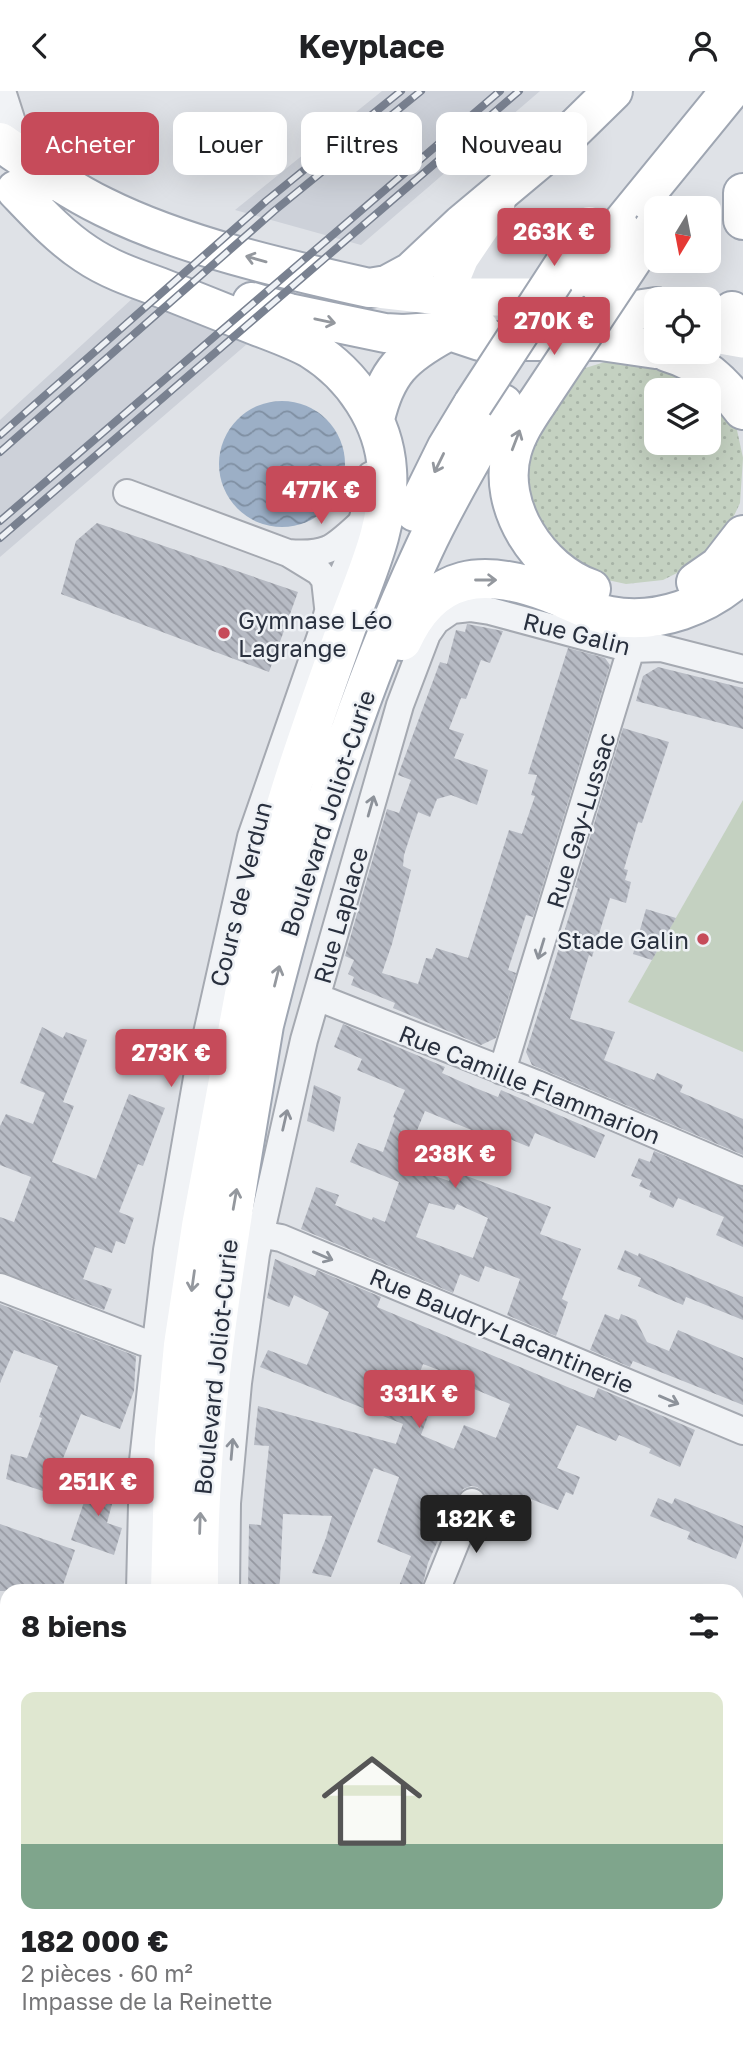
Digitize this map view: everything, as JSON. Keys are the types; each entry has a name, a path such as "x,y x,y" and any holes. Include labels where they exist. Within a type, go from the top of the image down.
{"main road":[{"path":"369,288 387,285 411,272 512,180 565,138 613,91"},
{"name":"Boulevard Joliot-Curie","path":"637,222 697,91"},
{"name":"Boulevard Joliot-Curie","path":"199,1584 203,1444 216,1321 230,1231 264,1025 318,824 384,639 425,546 504,404 730,91"},
{"path":"637,222 743,111"},
{"path":"0,142 56,181 107,209 161,231 254,260 369,288 449,314 477,318 616,313 644,309"},
{"path":"375,419 383,389 400,364 449,314 450,286 460,257 512,180"},
{"path":"8,185 55,216 126,255 237,298 289,313 385,333 403,334 449,314 629,297 644,299"},
{"path":"8,185 53,228 87,254 120,272 274,332 311,350 354,386 375,419 383,442 387,472 385,506 371,562 276,840 264,884 248,973"},
{"path":"743,193 743,220"},
{"path":"449,314 644,326"},
{"path":"449,314 480,341 601,341 644,347"},
{"path":"697,364 723,384 743,410"},
{"path":"504,404 521,428 512,453 510,477 513,501 520,521 548,564 568,579 615,597 645,598 673,593 695,583 719,566 743,535"},
{"name":"Boulevard Joliot-Curie","path":"170,1584 174,1442 183,1345 203,1212 248,973 286,844 325,726 360,632 402,538 447,447 504,404"},
{"path":"318,824 377,689 410,623 422,607 442,589 462,581 488,578 549,592 611,616 645,618 678,612 707,601 732,585 743,573"}],"street":[{"path":"2,91 12,122 29,149 56,181"},
{"name":"Cours de Verdun","path":"140,1584 144,1461 156,1343 167,1250 197,1077 251,837 325,624 328,607 362,522 372,471 375,419"},
{"path":"127,493 288,553 319,572 325,580 328,607"},
{"path":"288,553 314,555 323,552 337,545 362,522"},
{"name":"Rue Galin","path":"452,610 470,608 490,611 631,649 661,649 743,669"},
{"name":"Rue Laplace","path":"226,1584 227,1503 238,1383 259,1234 304,1040 400,705 427,634 436,621 452,610"},
{"name":"Rue Gay-Lussac","path":"502,1071 631,649"},
{"name":"Rue Camille Flammarion","path":"317,997 743,1172"},
{"name":"Rue Baudry-Lacantinerie","path":"259,1234 281,1238 743,1431"},
{"path":"0,1287 143,1342 156,1343"},
{"path":"439,1584 472,1502"}],"shaded area":[{"path":"382,91 540,91 516,112 436,112 436,175 442,175 361,245 235,210 278,175 287,175 287,168 301,157 301,175 422,175 422,112 356,112"},
{"path":"133,298 247,344 0,557 0,420"}],"green space":[{"path":"618,358 651,364 677,378 644,378 644,455 721,455 721,409 737,430 743,458 740,503 724,537 697,563 663,580 626,584 589,576 533,528 519,455 582,369"},
{"name":"Stade Galin","path":"743,800 743,1052 628,1002"}],"water":[{"path":"282,401 306,405 327,419 341,440 345,464 341,488 327,509 306,523 282,527 258,523 237,509 223,488 219,464 223,440 237,419 258,405"}],"building":[{"name":"Gymnase Léo Lagrange","path":"97,523 298,592 269,672 61,594 76,541"},
{"path":"467,624 503,631 490,663 481,660 466,699 461,698 449,729 464,734 454,758 488,770 477,805 451,795 437,799 430,817 418,812 404,855 403,866 411,870 382,973 418,984 426,958 432,959 436,948 468,958 509,830 522,834 535,796 531,795 537,775 528,774 568,648 605,658 610,665 533,917 526,915 508,970 516,973 496,1038 481,1045 393,1008 395,1003 351,985 354,977 348,974 354,960 345,956 387,809 399,813 411,780 398,775 440,662 447,664 456,630 465,632"},
{"path":"658,667 743,688 743,729 636,701 643,676"},
{"path":"623,728 669,742 642,823 638,822 624,869 628,870 625,880 631,882 626,903 610,898 570,1019 615,1032 604,1060 654,1080 657,1073 683,1085 680,1092 743,1119 743,1155 532,1065 526,1052 578,888 575,887"},
{"path":"646,909 676,918 652,960 633,954"},
{"path":"343,1024 445,1067 442,1073 473,1087 498,1097 501,1090 605,1135 595,1158 535,1133 529,1147 498,1134 496,1140 425,1111 404,1162 413,1166 412,1168 449,1181 453,1171 551,1207 540,1234 581,1249 562,1299 568,1302 556,1336 507,1315 520,1279 485,1266 479,1282 460,1274 453,1293 301,1229 316,1187 339,1195 335,1205 372,1220 373,1217 385,1222 399,1182 350,1162 358,1143 383,1152 395,1118 393,1117 405,1090 357,1070 362,1059 334,1047","holes":["429,1203 454,1210 457,1204 488,1218 473,1258 416,1237"]},
{"path":"42,1027 63,1038 66,1032 87,1040 63,1102 74,1106 52,1162 96,1179 129,1094 165,1108 143,1166 138,1164 119,1212 134,1218 125,1244 116,1241 112,1253 95,1247 83,1279 112,1289 104,1310 0,1272 0,1217 14,1222 31,1177 0,1165 0,1126 6,1114 33,1124 45,1093 20,1083"},
{"path":"314,1085 341,1097 334,1132 307,1121"},
{"path":"654,1151 743,1187 743,1247 716,1235 724,1217 678,1198 673,1208 649,1197 651,1191 639,1186 642,1180 631,1176 639,1158 650,1162"},
{"path":"625,1250 638,1256 639,1253 743,1297 743,1320 686,1297 683,1305 638,1286 641,1278 617,1269"},
{"path":"275,1259 315,1276 317,1270 381,1297 377,1307 594,1398 598,1388 695,1430 680,1467 649,1453 651,1449 619,1435 616,1441 577,1425 557,1468 580,1477 573,1495 566,1492 558,1510 526,1497 520,1512 487,1499 484,1492 477,1487 463,1489 428,1563 423,1584 400,1584 411,1556 377,1542 399,1477 374,1468 331,1577 312,1573 332,1516 283,1514 279,1584 248,1584 249,1524 261,1525 269,1446 254,1445 258,1406 396,1444 403,1424 260,1367 268,1350 307,1365 329,1312 294,1295 289,1307 267,1298","holes":["423,1364 457,1377 455,1381 510,1404 496,1438 464,1425 454,1449 421,1435 428,1416 407,1407"]},
{"path":"0,1304 136,1356 134,1391 120,1429 81,1414 49,1493 6,1479 11,1454 27,1458 58,1366 14,1350 0,1383"},
{"path":"605,1314 619,1320 621,1314 636,1320 647,1342 669,1351 678,1330 743,1358 743,1405 633,1361 630,1367 590,1350"},
{"path":"93,1476 117,1485 107,1523 122,1528 114,1555 71,1540"},
{"path":"658,1498 672,1504 675,1498 743,1526 743,1541 736,1559 687,1539 690,1532 650,1516"},
{"path":"0,1524 75,1550 63,1584 0,1584"}],"railway":[{"path":"0,435 266,201 401,91"},
{"path":"0,452 274,211 421,91"},
{"path":"0,521 500,91"},
{"path":"0,538 519,91"}],"place":[{"name":"Gymnase Léo Lagrange","path":"224,633"},
{"name":"Stade Galin","path":"703,939"}]}
